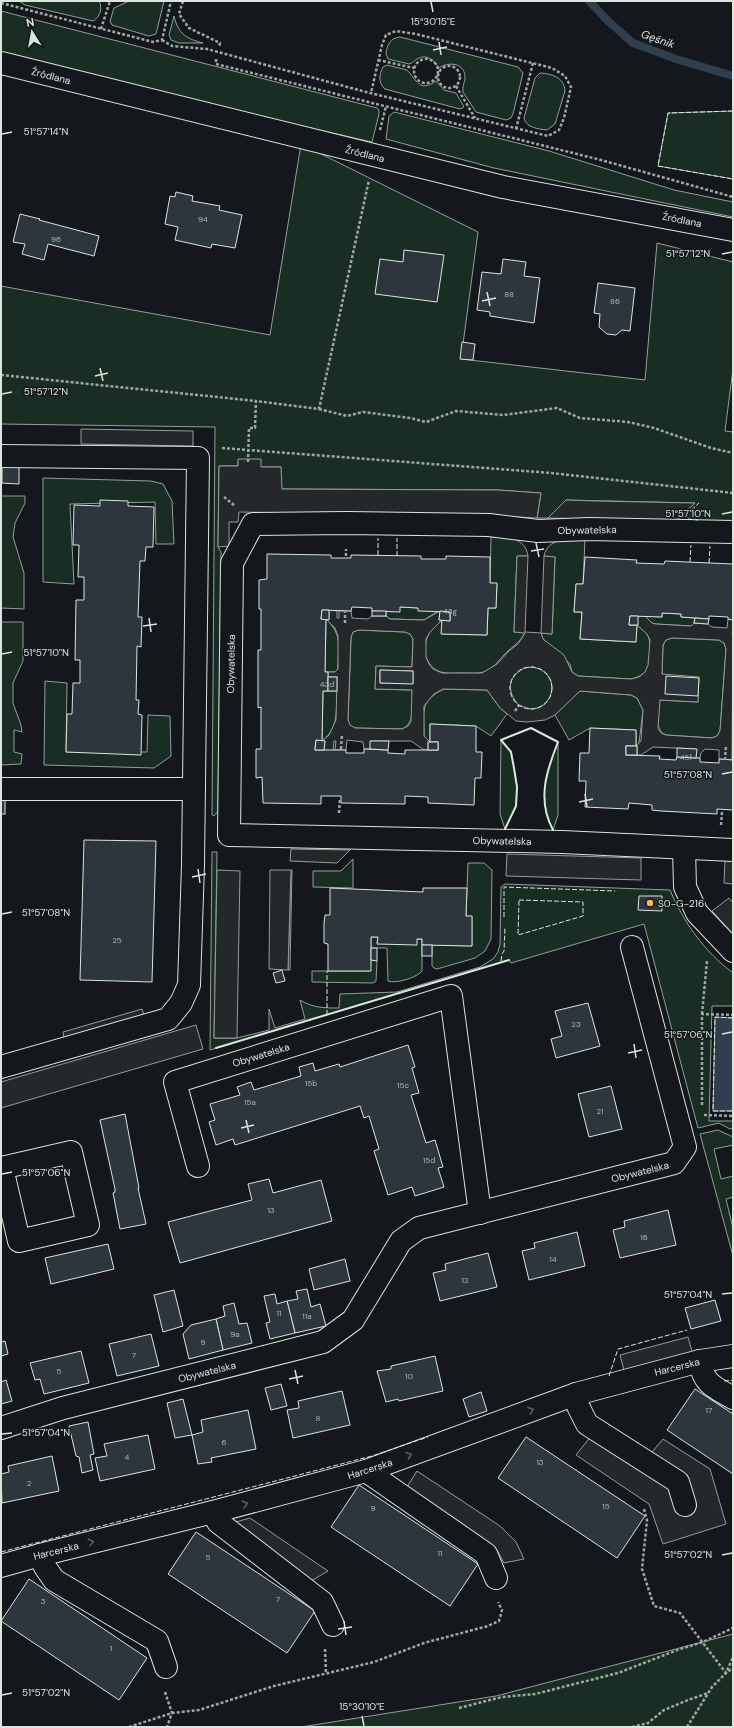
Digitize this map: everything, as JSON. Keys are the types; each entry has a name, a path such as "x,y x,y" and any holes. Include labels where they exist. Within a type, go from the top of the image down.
{"street":[{"name":"Źródlana","path":"1,63 503,187 733,230"},
{"path":"1,456 198,458 194,789 189,984 181,1002 168,1019 1,1067"},
{"name":"Obywatelska","path":"733,532 589,528 538,531 489,525 347,523 254,524 232,563 229,835 554,842 733,850"},
{"path":"1,789 194,789"},
{"path":"684,848 685,887 697,913 733,951"},
{"name":"Obywatelska","path":"1,1428 62,1408 324,1342 353,1320 401,1241 419,1228 674,1163 685,1147 632,947"},
{"name":"Obywatelska","path":"198,1166 175,1082 451,996 480,1213"},
{"path":"71,1152 88,1225 19,1241 1,1168 71,1152"},
{"name":"Harcerska","path":"1,1566 214,1512 366,1471 576,1394 700,1361 733,1356"},
{"path":"700,1361 701,1372 708,1383 733,1398"},
{"path":"576,1394 578,1406 587,1424 678,1482 685,1505"},
{"path":"366,1471 486,1554 496,1588"},
{"path":"214,1512 218,1522 322,1602 333,1625"},
{"path":"40,1555 54,1580 157,1641 166,1667"}],"path":[{"path":"12,6 13,1"},
{"path":"101,29 110,1"},
{"path":"162,40 171,1"},
{"path":"183,1 179,14 189,28 220,43 219,47"},
{"path":"1,3 153,42 162,40 172,46 207,49 371,93 548,136 559,130 564,118 571,87 564,76 552,68 416,34 396,31 386,36 378,60 371,93"},
{"path":"216,59 216,64 601,160 733,197"},
{"path":"438,75 433,81 425,84 415,77 414,68 421,59 429,59 436,63 438,75 439,82 445,87 452,88 456,86 461,76 452,65 444,66 438,75"},
{"path":"378,60 414,68"},
{"path":"516,129 533,63"},
{"path":"456,86 476,118"},
{"path":"379,132 386,106"},
{"path":"319,409 365,204"},
{"path":"1,374 256,401 319,409 347,416 363,412 410,418 426,422 456,411 503,415 557,408 580,418 628,422 654,428 711,448 733,453"},
{"path":"248,462 249,428 255,428 256,401"},
{"path":"198,458 199,447 248,450 551,473 733,493"},
{"path":"345,612 345,623"},
{"path":"515,711 519,705"},
{"path":"341,750 342,734"},
{"path":"725,760 726,745"},
{"path":"702,1108 702,1014 704,981 712,930"},
{"path":"702,1014 733,1015"},
{"path":"702,1115 733,1116"},
{"path":"644,1509 647,1520 642,1569 654,1606 680,1613 726,1673"},
{"path":"129,1727 172,1713 199,1710 274,1686 374,1662 424,1643 488,1626 499,1621 502,1610 496,1588"},
{"path":"459,1708 479,1702 535,1694 618,1673 680,1649 703,1642 733,1628"},
{"path":"726,1673 733,1657"},
{"path":"687,1727 708,1693 726,1673 733,1668"},
{"path":"632,1727 648,1723 664,1710 708,1693"},
{"path":"167,1727 172,1713"}],"green space":[{"path":"19,1 99,1 101,9 93,21 25,5"},
{"path":"129,1 164,1 156,34 149,36 112,25 110,21 114,8"},
{"path":"1,11 377,108 379,110 379,114 372,142 210,105 1,52"},
{"path":"174,16 178,27 184,35 192,40 203,43 179,43 171,40 169,35"},
{"path":"400,37 518,67 523,73 511,118 506,120 476,112 463,92 465,74 460,67 456,65 452,64 439,68 427,57 421,57 409,64 388,59 386,54 388,45 391,40"},
{"path":"387,65 407,70 419,84 422,85 426,86 436,81 444,90 456,93 464,107 460,109 385,89 381,84 380,75 383,67"},
{"path":"540,73 553,75 560,79 565,91 555,124 547,130 530,126 524,118 535,78"},
{"path":"733,111 733,179 658,166 668,113"},
{"path":"394,112 549,151 674,190 733,202 733,217 494,168 386,139 389,116"},
{"path":"301,144 478,232 461,359 645,380 657,243 733,262 733,369 725,431 733,432 733,524 676,521 695,503 566,500 548,518 537,518 541,493 498,490 281,489 281,467 261,467 238,460 238,466 219,466 218,547 221,552 218,811 214,816 212,815 215,427 1,424 1,286 270,335"},
{"path":"43,478 151,481 163,484 172,501 174,544 156,544 155,502 70,504 74,584 43,582"},
{"path":"1,496 25,496 25,503 15,523 13,537 24,573 24,609 1,608"},
{"path":"491,537 514,539 519,541 526,549 528,556 517,556 514,632 525,632 520,640 495,665 484,672 441,672 431,666 425,650 425,645 430,632 438,623 442,620 442,634 487,635 488,608 496,608 497,584 490,583"},
{"path":"585,539 583,584 576,584 574,612 582,612 580,639 636,642 637,625 649,637 650,652 648,668 643,674 637,677 631,679 578,676 572,672 570,664 543,639 541,633 552,634 555,557 544,556 546,550 550,545 560,541"},
{"path":"400,607 438,611 424,620 390,619 386,616 386,611"},
{"path":"662,613 681,614 681,617 695,618 694,623 691,626 656,624 652,623 645,616 662,617"},
{"path":"326,619 337,636 339,648 338,669 335,672 325,672"},
{"path":"1,622 23,622 23,661 13,683 13,703 22,732 14,730 14,752 22,754 21,764 1,765"},
{"path":"359,630 405,632 410,634 413,639 412,667 376,666 375,689 412,690 413,706 411,717 406,726 402,729 354,728 350,725 348,720 351,637 353,632"},
{"path":"672,638 719,640 724,643 726,649 720,731 717,736 712,738 666,735 659,729 659,700 698,702 698,696 662,674 663,645 666,640"},
{"path":"531,667 546,673 552,688 546,703 531,709 516,703 510,688 516,673"},
{"path":"45,681 67,683 66,752 147,752 148,715 170,716 171,756 154,768 44,765"},
{"path":"444,689 487,690 500,708 507,714 491,736 476,726 430,724 430,742 424,736 425,708 430,698"},
{"path":"323,691 337,691 336,718 331,730 322,741"},
{"path":"579,691 631,695 637,698 643,710 639,743 636,746 636,730 590,728 569,740 555,715"},
{"path":"501,740 511,752 517,787 516,806 505,829 500,814"},
{"path":"558,742 558,815 553,830 545,808 544,797 547,775"},
{"path":"212,852 217,852 214,1038 237,1038 269,1030 269,1009 275,1028 305,1019 300,1000 314,1006 339,1008 340,994 397,992 480,967 493,959 498,952 500,944 501,887 505,884 670,890 688,925 696,936 713,955 733,973 733,1006 712,1006 709,1121 733,1121 733,1128 730,1129 719,1123 698,1128 644,924 511,963 509,960 210,1050"},
{"path":"353,859 353,888 313,887 313,871 341,871"},
{"path":"468,863 484,863 492,870 491,939 485,951 475,958 437,969 432,966 432,945 472,946 472,917 466,916"},
{"path":"291,870 290,970 288,970"},
{"path":"371,937 378,937 377,943 422,939 422,971 409,979 396,982 388,981 387,948 371,948"},
{"path":"371,960 377,961 376,981 373,983 312,982 312,971 370,971"},
{"path":"718,1130 733,1137 733,1145 714,1149 721,1179 733,1176 733,1197 726,1199 733,1228 733,1256 700,1134"},
{"path":"733,1634 733,1727 301,1727 496,1696"}],"shaded area":[{"path":"81,429 193,431 193,446 81,444"},
{"path":"238,459 261,459 261,467 281,467 282,489 498,490 541,493 537,518 239,512 238,522 229,522 229,546 218,547 219,466 238,466"},
{"path":"566,500 695,503 676,521 548,518"},
{"path":"517,556 528,556 525,632 541,633 543,639 564,655 572,672 578,676 631,679 639,677 645,672 648,665 650,640 647,634 637,625 638,616 645,616 652,623 656,624 691,626 694,623 708,624 712,627 727,628 728,619 733,620 732,760 719,759 719,750 705,749 701,753 700,758 696,758 696,749 653,747 641,755 637,755 636,746 641,741 643,710 637,698 631,695 580,691 555,715 545,720 527,722 516,721 511,717 500,708 487,690 443,689 434,694 424,706 424,736 430,742 428,743 428,750 424,750 411,741 371,741 370,749 364,749 363,742 347,740 346,750 335,750 336,741 334,741 333,751 324,750 325,741 322,741 329,735 336,720 337,677 328,677 328,672 335,672 338,669 338,636 335,628 326,619 329,619 329,610 337,611 337,618 339,618 339,611 351,611 352,618 368,619 372,616 386,616 390,619 424,620 440,611 439,620 442,620 430,632 426,639 426,657 433,669 442,673 482,673 497,664 518,644 525,633 514,632","holes":["359,630 405,632 410,634 413,639 412,667 376,666 375,689 412,690 411,721 408,726 402,729 355,728 350,725 348,720 351,637 353,632","672,638 719,640 724,643 726,649 720,731 717,736 712,738 666,735 661,733 658,728 660,700 698,702 699,677 662,674 663,645 666,640","532,667 540,669 547,674 551,681 552,689 550,697 545,704 538,708 530,709 519,705 512,695 510,687 512,679 524,668","380,670 413,671 413,683 380,683"]},
{"path":"544,556 555,557 552,634 541,633"},
{"path":"291,849 350,850 337,863 290,861"},
{"path":"507,854 641,858 641,880 506,876"},
{"path":"725,860 733,861 733,884 724,883"},
{"path":"217,870 240,871 237,1038 214,1038"},
{"path":"270,870 291,870 288,970 269,969"},
{"path":"729,898 733,903 733,934 712,911"},
{"path":"142,1009 144,1015 64,1038 63,1032"},
{"path":"196,1025 203,1049 1,1108 1,1082"},
{"path":"688,1337 693,1355 625,1374 620,1355"},
{"path":"595,1431 642,1464 663,1439 710,1469 726,1524 663,1544 649,1504 576,1455"},
{"path":"417,1471 500,1526 516,1542 524,1559 504,1563 497,1550 407,1487"},
{"path":"250,1518 328,1571 311,1581 232,1523"}],"water":[{"path":"715,1017 733,1018 733,1111 713,1111"}],"building":[{"path":"176,192 193,196 192,201 220,206 219,210 242,215 235,248 212,244 211,248 175,240 178,227 165,224 170,196 175,197"},
{"path":"20,214 99,236 94,256 48,244 44,260 22,254 25,244 13,242"},
{"path":"404,250 444,255 437,302 375,294 380,259 403,262"},
{"path":"503,259 526,262 524,276 540,278 534,323 490,316 490,312 477,310 482,272 501,274"},
{"path":"598,283 635,288 630,331 622,330 616,335 607,334 599,327 600,314 594,313"},
{"path":"462,342 475,344 473,360 460,359"},
{"path":"2,467 19,467 19,484 2,483"},
{"path":"100,500 128,501 128,506 154,507 153,547 146,547 145,561 140,561 138,617 142,617 141,647 137,646 136,700 139,700 138,714 142,715 141,755 66,752 67,714 72,714 73,683 80,683 80,660 75,660 76,600 84,600 84,577 78,577 79,545 73,545 74,505 100,506"},
{"path":"267,554 331,555 331,558 351,558 351,555 421,556 421,559 446,559 446,556 490,557 490,583 497,583 496,608 488,608 487,635 441,634 442,620 450,621 450,612 418,611 418,608 400,607 400,612 372,611 372,608 352,607 351,611 322,610 321,619 326,619 325,672 328,672 328,691 323,691 322,741 316,740 315,750 346,750 346,753 364,753 364,749 388,750 388,753 405,754 405,750 438,750 438,742 430,742 430,724 476,726 476,752 482,752 481,778 475,778 474,805 428,803 428,797 405,796 405,804 341,803 341,796 321,796 321,804 263,803 262,777 256,778 256,749 261,749 261,707 258,708 258,650 261,650 259,580 267,579"},
{"path":"585,557 637,560 636,563 664,564 665,561 733,564 733,620 728,619 728,617 709,616 709,619 681,617 681,614 662,613 662,617 630,616 629,625 637,625 636,642 580,639 582,612 574,612 576,584 583,584"},
{"path":"322,610 329,610 329,620 321,619"},
{"path":"372,611 386,611 386,616 372,616"},
{"path":"440,611 450,612 450,621 439,620"},
{"path":"630,616 638,616 638,625 629,625"},
{"path":"695,618 709,619 708,624 694,623"},
{"path":"380,670 413,671 413,684 380,683"},
{"path":"666,676 699,678 698,696 665,694"},
{"path":"328,677 337,677 337,691 328,691"},
{"path":"590,728 636,730 636,746 626,746 626,755 660,756 659,759 676,760 677,757 700,758 700,762 719,763 719,759 733,760 733,810 717,809 717,814 661,811 652,810 652,805 629,803 628,809 585,807 586,781 579,781 580,753 589,753"},
{"path":"316,740 325,741 324,750 315,750"},
{"path":"370,741 389,741 388,750 370,749"},
{"path":"428,742 438,742 438,750 428,750"},
{"path":"626,746 637,746 637,755 626,755"},
{"path":"677,748 697,749 696,758 677,757"},
{"path":"1,797 5,797 5,814 1,814"},
{"path":"84,840 156,841 152,982 80,980"},
{"path":"330,888 423,892 423,888 467,888 466,916 472,916 472,946 422,945 422,939 417,939 417,945 377,944 378,937 371,937 371,971 328,971 328,944 324,943 324,923 325,915 330,915"},
{"name":"S0-G-216","path":"639,896 662,896 662,911 638,910"},
{"path":"422,945 432,945 432,956 422,956"},
{"path":"371,948 377,948 377,961 371,960"},
{"path":"282,970 285,981 276,983 273,973"},
{"path":"588,1003 600,1046 556,1058 551,1039 562,1036 555,1011"},
{"path":"408,1045 415,1067 412,1068 419,1093 411,1095 426,1143 435,1140 443,1167 438,1168 444,1187 415,1196 412,1187 388,1195 374,1151 379,1149 369,1116 364,1118 360,1106 235,1145 233,1139 216,1145 209,1122 215,1120 210,1104 240,1095 237,1087 251,1082 254,1090 301,1076 299,1067 313,1063 315,1071 339,1064 340,1067"},
{"path":"611,1086 622,1129 589,1137 578,1094"},
{"path":"125,1114 146,1224 120,1229 113,1193 115,1192 115,1189 100,1120"},
{"path":"269,1179 273,1193 321,1180 332,1221 180,1263 168,1222 252,1200 248,1184"},
{"path":"668,1210 676,1245 620,1258 613,1230 625,1227 624,1221"},
{"path":"577,1232 585,1266 529,1280 522,1251 535,1248 534,1243"},
{"path":"108,1244 114,1269 51,1284 45,1258"},
{"path":"488,1253 497,1287 440,1301 433,1273 446,1270 445,1264"},
{"path":"345,1259 350,1281 314,1290 309,1269"},
{"path":"307,1289 311,1307 320,1304 326,1326 295,1333 287,1301 298,1299 296,1291"},
{"path":"174,1290 183,1326 163,1332 154,1295"},
{"path":"275,1294 277,1304 287,1301 295,1333 270,1339 266,1323 270,1322 264,1296"},
{"path":"715,1300 721,1321 691,1329 685,1308"},
{"path":"234,1303 239,1324 247,1323 252,1343 223,1350 216,1319 225,1316 223,1306"},
{"path":"216,1319 223,1350 189,1359 183,1334 191,1325"},
{"path":"151,1334 159,1366 117,1376 109,1344"},
{"path":"5,1341 8,1354 1,1356 1,1342"},
{"path":"81,1351 89,1383 44,1394 40,1379 35,1380 30,1363"},
{"path":"435,1356 443,1391 399,1401 398,1399 386,1402 377,1371 391,1369 391,1366"},
{"path":"6,1380 12,1401 1,1404 1,1382"},
{"path":"281,1384 287,1406 271,1410 265,1388"},
{"path":"695,1389 733,1414 733,1474 667,1430"},
{"path":"342,1391 350,1425 293,1438 287,1410 299,1408 298,1401"},
{"path":"481,1392 487,1411 469,1417 463,1399"},
{"path":"183,1399 192,1435 175,1438 167,1403"},
{"path":"248,1410 256,1449 211,1458 212,1462 198,1464 192,1435 203,1432 201,1420"},
{"path":"88,1422 94,1454 90,1455 93,1470 82,1473 79,1457 76,1456 69,1426"},
{"path":"148,1435 155,1469 100,1481 95,1458 107,1456 104,1444"},
{"path":"526,1437 645,1516 617,1558 498,1478"},
{"path":"52,1456 59,1491 2,1503 1,1474 9,1472 8,1466"},
{"path":"359,1485 478,1564 450,1606 331,1527"},
{"path":"196,1532 315,1611 287,1653 168,1574"},
{"path":"29,1579 147,1658 119,1700 1,1621"}],"waterway":[{"name":"Gęśnik","path":"589,1 608,21 633,43 676,59 733,76"}],"fence":[{"path":"733,111 668,113 658,166 733,179"},
{"path":"686,515 699,503"},
{"path":"688,519 698,520"},
{"path":"378,538 378,555"},
{"path":"397,538 397,556"},
{"path":"690,562 691,545"},
{"path":"709,563 710,546"},
{"path":"531,667 546,673 552,688 546,703 531,709 516,703 510,688 516,673 531,667"},
{"path":"504,917 504,887 615,891"},
{"path":"519,900 583,902 583,916 518,935 519,900"},
{"path":"501,961 504,951 505,927"},
{"path":"327,971 327,1015"},
{"path":"733,1018 715,1017 713,1111 733,1111"},
{"path":"609,1376 618,1349 687,1330"},
{"path":"724,1381 733,1380"},
{"path":"1,1552 372,1456 428,1437"}],"wall":[{"path":"505,829 516,806 517,787 511,752 501,740 531,728 558,742 547,775 544,797 545,808 553,830"},
{"path":"216,1048 509,960"}],"place":[{"name":"S0-G-216","path":"650,903"}]}
